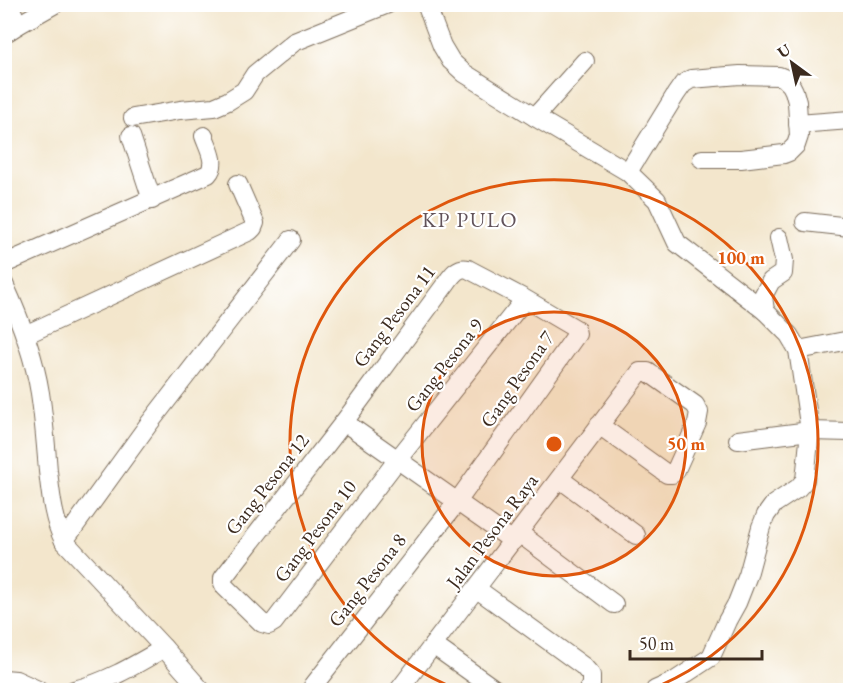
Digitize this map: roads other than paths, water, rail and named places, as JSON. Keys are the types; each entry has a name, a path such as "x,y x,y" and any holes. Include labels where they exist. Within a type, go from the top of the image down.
{"street":[{"path":"9,4 11,29 55,4"},
{"path":"133,118 214,107 228,101 244,91 255,74 294,42 388,4"},
{"path":"426,4 442,46 451,61 464,73 628,172 657,200 677,243 765,311 789,335 798,350 810,431 805,480 798,488 774,504 766,515 748,575 711,657 673,682 655,690"},
{"path":"535,117 585,61"},
{"path":"628,172 683,84 692,79 740,75 784,78 794,91 799,136 798,143 793,149 784,154 741,159 702,159"},
{"path":"798,124 850,120"},
{"path":"131,136 152,200"},
{"path":"4,264 152,200 211,171 213,160 204,136"},
{"path":"25,335 250,231 255,223 237,184"},
{"path":"805,222 850,227"},
{"path":"765,311 763,296 771,281 783,273 784,260 779,238"},
{"path":"64,542 148,425 291,240"},
{"name":"Gang Pesona 11","path":"344,422 458,270 468,269 525,299"},
{"path":"7,295 25,335 35,367 52,508 64,542 165,648 201,690"},
{"name":"Gang Pesona 9","path":"398,459 525,299"},
{"name":"Gang Pesona 7","path":"457,502 577,334 574,327 525,299"},
{"path":"798,350 850,340"},
{"name":"Jalan Pesona Raya","path":"399,690 477,589 599,425 640,372 648,372 695,405 699,414 675,472 672,474 667,474 599,425"},
{"path":"344,422 457,502 516,537 614,604"},
{"name":"Gang Pesona 12","path":"265,624 225,587 223,580 226,573 344,422"},
{"path":"738,440 810,431 850,432"},
{"name":"Gang Pesona 10","path":"265,624 274,622 398,459"},
{"path":"560,479 636,535"},
{"name":"Gang Pesona 8","path":"313,688 457,502"},
{"path":"477,589 583,666 591,675 591,685 588,690"},
{"path":"433,645 496,690"},
{"path":"74,690 92,686 165,648"},
{"path":"4,679 16,680 38,690"}],"district":[{"name":"KP PULO","path":"470,220"}]}
